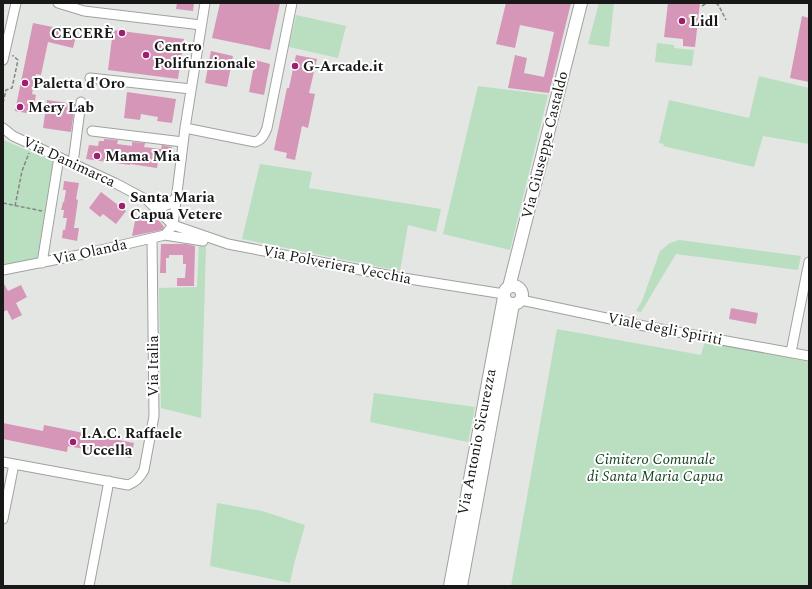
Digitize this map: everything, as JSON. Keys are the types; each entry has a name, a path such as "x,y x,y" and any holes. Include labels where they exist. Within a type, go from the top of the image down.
{"street":[{"path":"3,60 16,3"},
{"path":"58,3 84,11 201,25"},
{"path":"165,235 173,225 185,128 205,3"},
{"path":"185,128 255,142 259,141 263,137 292,3"},
{"name":"Via Giuseppe Castaldo","path":"511,295 581,3"},
{"name":"Via Giuseppe Castaldo","path":"511,295 536,209 589,3"},
{"path":"90,78 191,89"},
{"path":"73,163 81,102"},
{"name":"Via Danimarca","path":"3,128 13,136 115,183 147,200 173,225"},
{"path":"92,130 183,142"},
{"path":"42,263 59,157"},
{"path":"156,208 167,205 176,198"},
{"name":"Via Polveriera Vecchia","path":"173,225 228,244 397,277 511,295"},
{"path":"165,235 228,244"},
{"name":"Via Olanda","path":"3,270 84,254 165,235"},
{"name":"Via Italia","path":"109,481 128,485 141,477 144,470 154,416 152,238"},
{"path":"791,352 809,262"},
{"name":"Viale degli Spiriti","path":"511,295 639,325 809,356"},
{"name":"Via Antonio Sicurezza","path":"450,586 511,295"},
{"name":"Via Antonio Sicurezza","path":"461,586 511,295"},
{"path":"3,462 109,481 89,586"},
{"path":"3,519 14,464"}],"path":[{"path":"702,6 707,3"},
{"path":"716,3 726,20"},
{"path":"3,103 6,90 12,88 18,60 13,56"},
{"path":"16,206 22,171 30,152"},
{"path":"3,203 46,212"}],"green space":[{"path":"599,3 614,3 609,47 588,44"},
{"path":"296,15 346,26 338,58 289,47"},
{"path":"657,43 674,45 674,48 694,50 692,66 655,62"},
{"path":"759,76 809,88 809,144 763,136 754,167 663,146 664,144 659,143 669,100 749,118"},
{"path":"478,86 548,95 510,250 443,234"},
{"path":"3,140 55,162 36,259 3,265"},
{"path":"260,164 312,172 309,188 441,209 436,232 408,225 400,271 242,239"},
{"path":"679,240 801,256 798,270 676,254 641,312 636,311 642,301 660,251 670,243"},
{"path":"199,245 206,246 201,418 161,408 159,288 197,287"},
{"name":"Cimitero Comunale di Santa Maria Capua","path":"557,329 701,355 705,341 809,362 809,586 511,586"},
{"path":"374,393 475,407 468,442 370,422"},
{"path":"217,503 262,511 305,525 290,583 210,566"}],"building":[{"path":"177,3 194,3 193,11 176,9"},
{"path":"220,3 280,3 270,50 212,38"},
{"path":"506,3 571,3 549,93 508,88 515,55 527,58 524,73 544,77 554,32 520,25 515,48 496,44"},
{"name":"Lidl","path":"668,3 700,3 695,47 683,46 683,39 664,37"},
{"path":"802,16 809,18 809,82 790,78"},
{"path":"33,23 77,32 73,48 48,42 41,75 36,74 32,94 36,95 32,114 15,111"},
{"name":"Centro Polifunzionale","path":"113,30 184,39 178,79 108,70"},
{"path":"211,51 233,56 227,87 205,83"},
{"path":"296,55 317,59 309,93 315,94 308,128 302,126 295,160 286,158 287,153 274,150 287,88 289,88"},
{"path":"255,60 270,64 264,95 249,92"},
{"path":"127,92 176,99 172,123 157,121 158,117 141,114 140,120 124,118"},
{"path":"47,100 75,104 71,132 43,128"},
{"path":"104,139 118,140 117,144 132,146 132,142 145,143 144,147 161,149 162,145 172,147 170,163 158,161 157,168 86,159 89,145 98,146 99,141 104,141"},
{"path":"64,181 79,183 76,199 78,200 74,228 79,228 77,241 62,238 67,218 63,218 64,210 61,210 66,190 63,190"},
{"path":"101,192 126,211 116,224 103,214 100,217 89,208"},
{"path":"136,216 158,219 164,227 162,230 132,236"},
{"path":"161,244 186,244 195,246 194,286 177,286 177,278 185,278 186,264 183,264 183,255 169,255 169,258 166,258 166,273 160,273"},
{"path":"3,282 8,291 21,285 27,297 16,303 22,315 12,320 7,310 3,312"},
{"path":"731,308 758,313 756,324 729,319"},
{"path":"3,423 43,431 44,425 134,443 131,458 68,446 67,452 3,439"}],"place":[{"name":"Lidl","path":"682,21"},
{"name":"CECERÈ","path":"122,33"},
{"name":"Centro Polifunzionale","path":"146,55"},
{"name":"G-Arcade.it","path":"295,66"},
{"name":"Paletta d'Oro","path":"25,83"},
{"name":"Mery Lab","path":"20,107"},
{"name":"Mama Mia","path":"97,156"},
{"name":"Santa Maria Capua Vetere","path":"122,206"},
{"name":"I.A.C. Raffaele Uccella","path":"73,442"}]}
